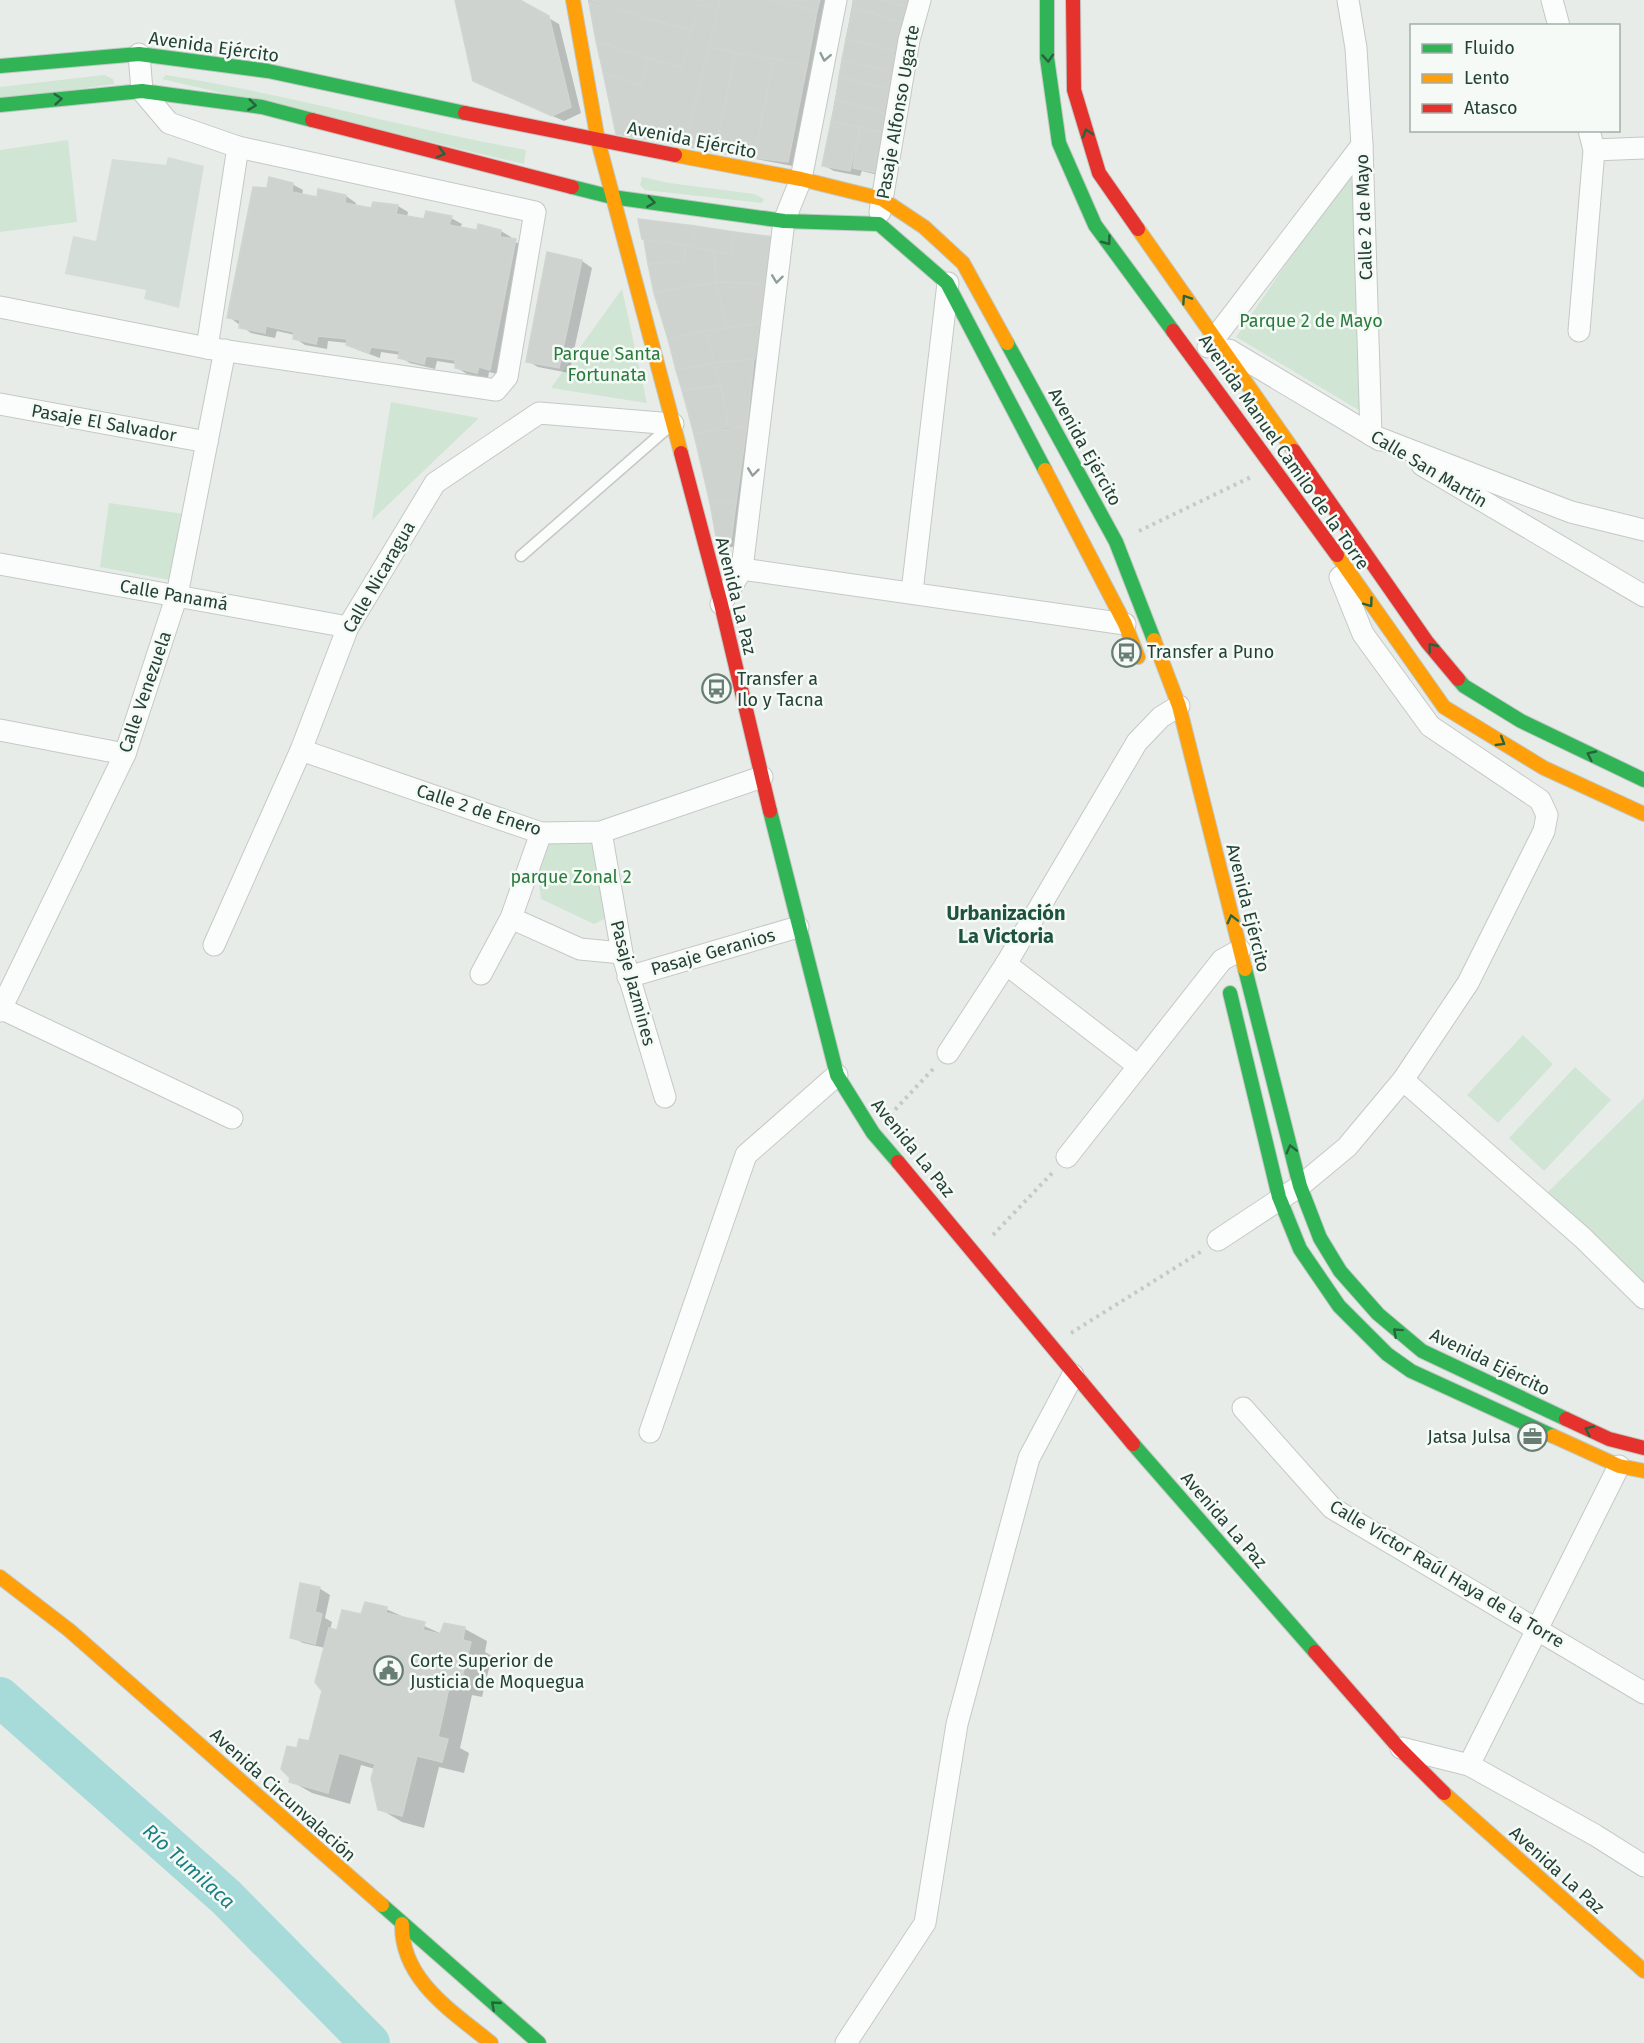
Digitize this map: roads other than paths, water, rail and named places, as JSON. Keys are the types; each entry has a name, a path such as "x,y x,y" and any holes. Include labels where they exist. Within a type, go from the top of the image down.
{"main road":[{"name":"Avenida La Paz","path":"573,0 598,141 721,604 798,927 837,1075 873,1133 976,1253 1073,1375 1399,1748 1456,1805 1644,1971"},
{"name":"Avenida Manuel Camilo de la Torre","path":"1047,0 1047,58 1059,143 1095,225 1274,466 1326,543 1444,707 1544,768 1644,814"},
{"name":"Avenida Manuel Camilo de la Torre","path":"1073,0 1074,90 1099,172 1427,642 1464,686 1521,721 1644,780"},
{"name":"Avenida Ejército","path":"0,66 140,54 268,71 598,141 801,179 882,199 924,227 963,262 1116,542 1165,714 1227,953 1279,1197 1300,1249 1339,1306 1387,1354 1411,1371 1619,1466 1644,1471"},
{"path":"0,105 142,92 262,106 612,197 784,220 879,224 947,283 1125,624 1145,676"},
{"name":"Avenida Ejército","path":"1227,953 1300,1186 1321,1239 1358,1293 1400,1335 1422,1351 1609,1439 1644,1448"},
{"path":"1411,1371 1422,1351"},
{"name":"Avenida Circunvalación","path":"0,1577 75,1635 539,2043"},
{"path":"402,1924 399,1939 404,1956 415,1975 491,2043"}],"street":[{"path":"721,604 741,569 784,220 801,179 836,0"},
{"name":"Pasaje Alfonso Ugarte","path":"879,224 909,40 920,0"},
{"name":"Calle 2 de Mayo","path":"1348,0 1356,48 1362,145 1371,435"},
{"path":"1552,0 1558,24"},
{"path":"0,307 216,349 496,390 507,377 535,212 238,147 169,123 142,92 140,54"},
{"path":"1579,331 1592,140 1644,148"},
{"path":"1195,358 1215,341 1362,145"},
{"name":"Calle Venezuela","path":"0,1009 124,754 177,595 207,442 238,147"},
{"path":"912,592 942,349 947,283 963,262"},
{"name":"Calle San Martín","path":"1215,341 1644,596"},
{"name":"Pasaje El Salvador","path":"0,404 207,442"},
{"name":"Calle Nicaragua","path":"214,945 301,750 348,627 435,483 539,413 673,424"},
{"path":"1371,435 1571,512 1644,530"},
{"path":"1218,1240 1279,1197 1300,1186 1347,1147 1403,1080 1468,983 1544,831 1547,815 1540,800 1430,726 1363,634 1326,543"},
{"name":"Calle Panamá","path":"0,564 348,627"},
{"path":"741,569 1125,624"},
{"path":"948,1053 1006,964 1137,742 1165,714"},
{"path":"0,730 124,754"},
{"name":"Calle 2 de Enero","path":"301,750 541,833 601,832 762,777"},
{"name":"Pasaje Jazmines","path":"601,832 622,953 665,1097"},
{"path":"481,975 511,918 541,833"},
{"path":"511,918 580,949 622,953"},
{"name":"Pasaje Geranios","path":"628,977 798,927"},
{"path":"1067,1157 1227,953"},
{"path":"1006,964 1137,1065"},
{"path":"0,1009 232,1118"},
{"path":"650,1432 746,1155 837,1075"},
{"path":"1403,1080 1582,1238 1644,1298"},
{"path":"846,2043 925,1923 957,1724 1029,1458 1073,1375"},
{"name":"Calle Víctor Raúl Haya de la Torre","path":"1243,1408 1332,1508 1644,1693"},
{"path":"1469,1766 1619,1466"},
{"path":"1399,1748 1469,1766 1594,1835 1644,1866"}],"lane":[{"path":"521,556 673,424"}],"waterway":[{"name":"Río Tumilaca","path":"0,1697 226,1897 370,2043"}],"place":[{"name":"Transfer a Puno","path":"1126,652"},
{"name":"Transfer a Ilo y Tacna","path":"716,689"},
{"name":"Jatsa Julsa","path":"1532,1437"},
{"name":"Corte Superior de Justicia de Moquegua","path":"389,1671"}],"district":[{"name":"Urbanización La Victoria","path":"1006,924"}],"park label":[{"name":"Parque 2 de Mayo","path":"1311,321"},
{"name":"Parque Santa Fortunata","path":"607,364"},
{"name":"parque Zonal 2","path":"571,877"}]}
